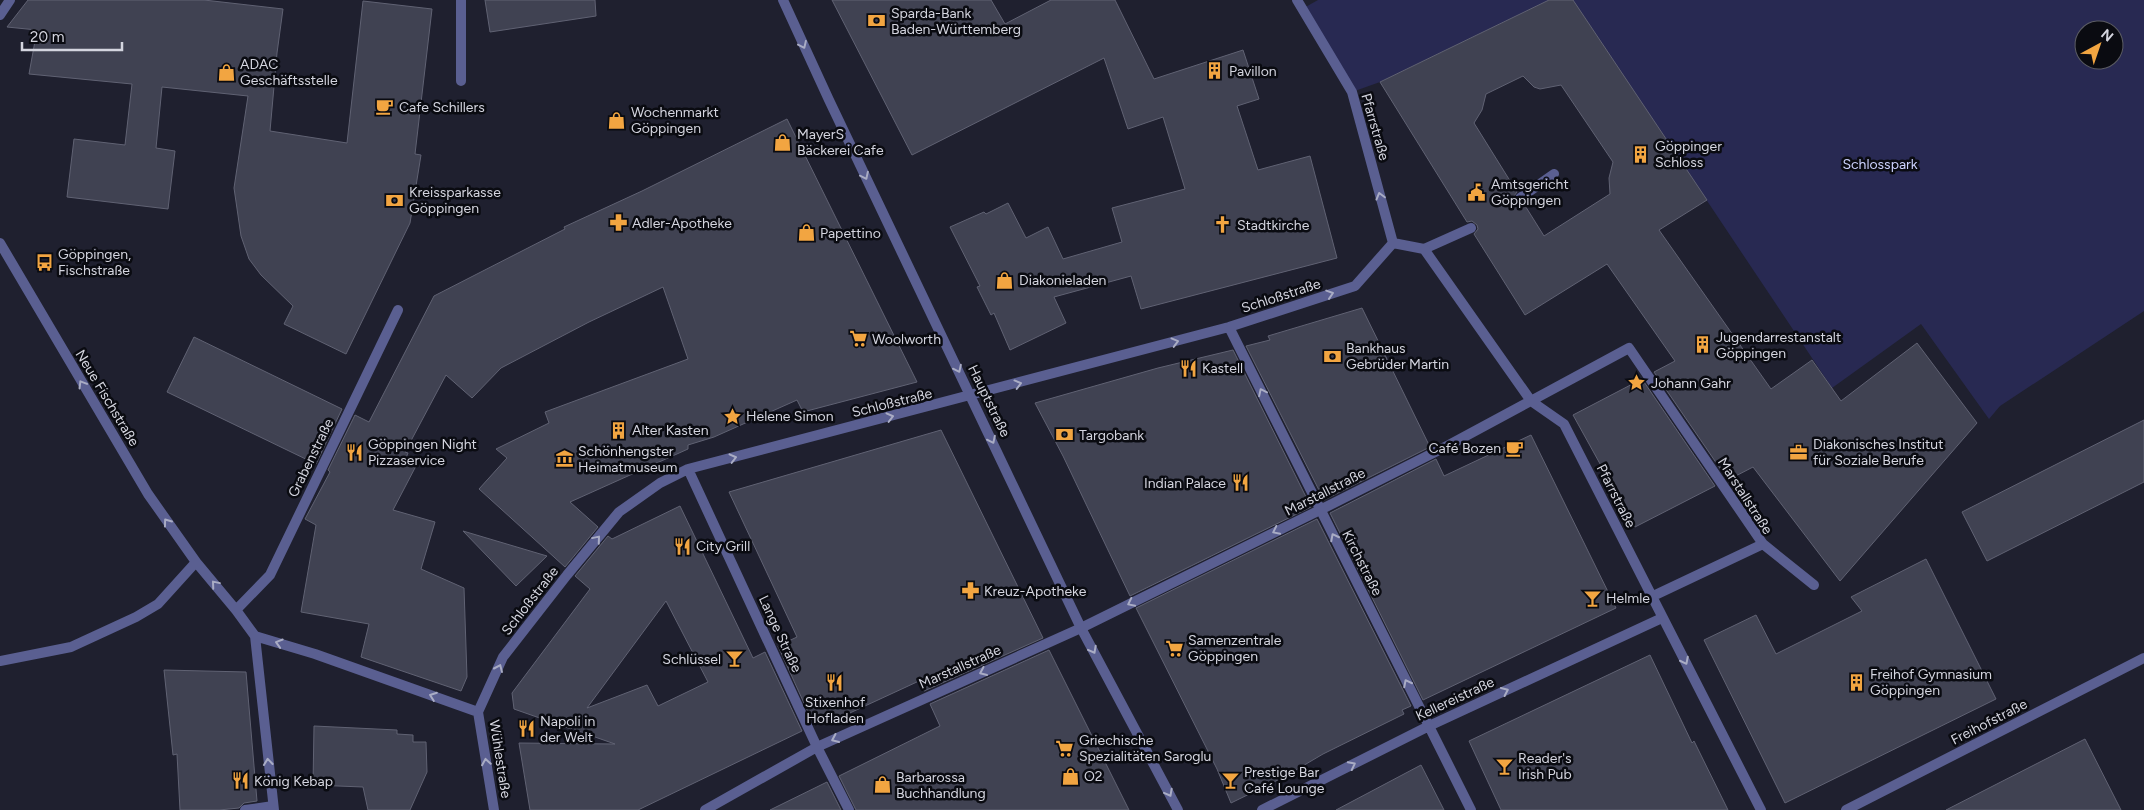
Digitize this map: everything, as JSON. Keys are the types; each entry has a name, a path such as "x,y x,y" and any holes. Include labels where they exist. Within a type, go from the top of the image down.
{"street":[{"path":"0,14 10,0"},
{"path":"461,0 461,81"},
{"name":"Hauptstraße","path":"783,0 828,100 1081,628 1178,810"},
{"name":"Pfarrstraße","path":"1297,0 1352,92 1393,243"},
{"path":"1520,198 1554,174"},
{"path":"1393,243 1424,248 1471,228"},
{"name":"Neue Fischstraße","path":"0,243 148,494 196,562"},
{"name":"Schloßstraße","path":"478,712 503,658 566,575 620,512 660,484 688,469 1229,327 1355,286 1393,243"},
{"name":"Pfarrstraße","path":"1424,248 1531,401 1564,424 1761,810"},
{"name":"Grabenstraße","path":"236,610 270,575 398,310"},
{"name":"Kirchstraße","path":"1229,327 1471,810"},
{"name":"Marstallstraße","path":"705,810 817,747 1081,628 1320,510 1448,445 1629,348 1763,544 1651,596"},
{"name":"Lange Straße","path":"688,469 817,747 849,810"},
{"path":"1763,544 1814,585"},
{"path":"0,660 71,647 136,617 158,604 196,562 236,610 254,636 274,808 246,810"},
{"name":"Kellereistraße","path":"1262,810 1428,726 1662,618"},
{"path":"254,636 315,654 478,712"},
{"name":"Freihofstraße","path":"1846,810 2144,658"},
{"name":"Wühlestraße","path":"478,712 494,810"}],"green space":[{"path":"1318,0 1549,0 1380,82 1352,92 1302,9"},
{"name":"Schlosspark","path":"1573,0 2144,0 2144,311 2000,406 1989,419 1921,324 1832,388"}],"building":[{"path":"28,0 204,0 283,9 270,131 347,143 363,1 432,9 415,154 421,155 410,223 346,354 284,324 293,306 261,275 249,259 241,236 234,188 248,96 162,87 156,148 175,151 168,209 67,197 74,139 125,145 132,84 29,74 37,30 7,27"},
{"path":"485,0 595,0 596,16 490,32"},
{"path":"832,0 991,0 1005,24 1051,0 1115,0 1154,79 1243,50 1259,99 1237,106 1258,170 1310,156 1337,258 1141,309 1131,276 1054,297 1066,323 1010,350 994,313 991,315 977,287 980,286 950,227 984,212 986,214 1008,203 1026,238 1048,227 1063,259 1122,242 1112,208 1185,189 1163,117 1128,129 1104,58 912,155"},
{"path":"1549,0 1573,0 1707,200 1659,230 1771,389 1812,360 1841,401 1917,343 1977,423 1840,581 1753,467 1728,480 1654,372 1675,361 1607,264 1525,315 1474,234 1478,229 1477,225 1472,221 1467,222 1380,82","holes":["1523,76 1534,87 1540,89 1561,85 1613,162 1609,178 1610,194 1544,236 1524,204 1514,202 1514,196 1517,192 1474,123 1482,110 1486,94"]},
{"path":"787,119 917,382 803,412 797,400 714,437 688,445 688,449 570,502 598,527 565,567 479,489 507,458 496,449 549,423 545,412 688,359 663,287 589,322 501,368 472,398 446,375 405,452 408,453 406,458 417,464 393,510 435,522 421,569 464,588 467,677 461,691 361,657 369,624 301,612 316,525 305,519 330,472 328,470 355,415 369,422 434,296 565,229 564,227 642,191"},
{"path":"1362,308 1430,447 1324,500 1246,346 1270,340 1268,336"},
{"path":"194,337 342,409 316,464 167,392"},
{"path":"1233,350 1311,507 1130,596 1063,456 1035,403 1158,368"},
{"path":"1642,379 1715,486 1635,527 1573,415"},
{"path":"2144,420 2144,482 1987,561 1962,512"},
{"path":"941,430 1043,638 924,691 919,681 839,718 837,714 814,725 778,646 797,637 729,492"},
{"path":"1531,435 1616,608 1423,700 1330,513 1436,459 1444,476"},
{"path":"680,506 753,658 765,652 802,731 638,810 530,810 519,743 615,744 575,730 575,724 571,729 514,709 512,693 590,589 575,576 608,536 612,539","holes":["666,601 708,682 658,706 647,685 587,708"]},
{"path":"1317,519 1411,706 1402,710 1404,714 1231,803 1217,769 1136,608"},
{"path":"463,531 547,556 516,586"},
{"name":"Freihof Gymnasium Göppingen","path":"1926,559 1996,699 1785,803 1704,640 1756,615 1776,654 1862,611 1851,597"},
{"path":"1049,650 1129,810 856,810 839,776 940,726 930,704"},
{"path":"1650,655 1692,743 1694,741 1728,810 1501,810 1469,741"},
{"path":"164,670 246,672 257,801 244,803 239,808 180,810 177,754 173,755"},
{"path":"314,726 397,730 397,734 413,735 413,742 426,742 427,772 410,810 368,810 363,787 313,785"},
{"path":"2085,739 2121,810 1946,810"},
{"path":"1421,765 1444,810 1336,810"},
{"path":"827,782 841,810 770,810"}],"place":[{"name":"Sparda-Bank Baden-Württemberg","path":"877,21"},
{"name":"Pavillon","path":"1215,71"},
{"name":"ADAC Geschäftsstelle","path":"226,72"},
{"name":"Cafe Schillers","path":"385,107"},
{"name":"Wochenmarkt Göppingen","path":"617,120"},
{"name":"MayerS Bäckerei Cafe","path":"783,142"},
{"name":"Göppinger Schloss","path":"1641,154"},
{"name":"Amtsgericht Göppingen","path":"1477,192"},
{"name":"Kreissparkasse Göppingen","path":"395,200"},
{"name":"Adler-Apotheke","path":"618,223"},
{"name":"Stadtkirche","path":"1223,225"},
{"name":"Papettino","path":"806,233"},
{"name":"Göppingen, Fischstraße","path":"44,262"},
{"name":"Diakonieladen","path":"1005,280"},
{"name":"Woolworth","path":"858,339"},
{"name":"Jugendarrestanstalt Göppingen","path":"1702,345"},
{"name":"Bankhaus Gebrüder Martin","path":"1332,356"},
{"name":"Kastell","path":"1188,368"},
{"name":"Johann Gahr","path":"1637,383"},
{"name":"Helene Simon","path":"732,416"},
{"name":"Alter Kasten","path":"618,430"},
{"name":"Targobank","path":"1065,435"},
{"name":"Café Bozen","path":"1515,448"},
{"name":"Göppingen Night Pizzaservice","path":"354,452"},
{"name":"Diakonisches Institut für Soziale Berufe","path":"1799,452"},
{"name":"Schönhengster Heimatmuseum","path":"564,459"},
{"name":"Indian Palace","path":"1240,483"},
{"name":"City Grill","path":"682,546"},
{"name":"Kreuz-Apotheke","path":"970,591"},
{"name":"Helmle","path":"1592,598"},
{"name":"Samenzentrale Göppingen","path":"1174,648"},
{"name":"Schlüssel","path":"735,659"},
{"name":"Stixenhof Hofladen","path":"835,682"},
{"name":"Freihof Gymnasium Göppingen","path":"1856,682"},
{"name":"Napoli in der Welt","path":"526,729"},
{"name":"Griechische Spezialitäten Saroglu","path":"1065,748"},
{"name":"Reader's Irish Pub","path":"1504,766"},
{"name":"O2","path":"1070,776"},
{"name":"Prestige Bar Café Lounge","path":"1230,780"},
{"name":"König Kebap","path":"240,781"},
{"name":"Barbarossa Buchhandlung","path":"882,785"}]}
